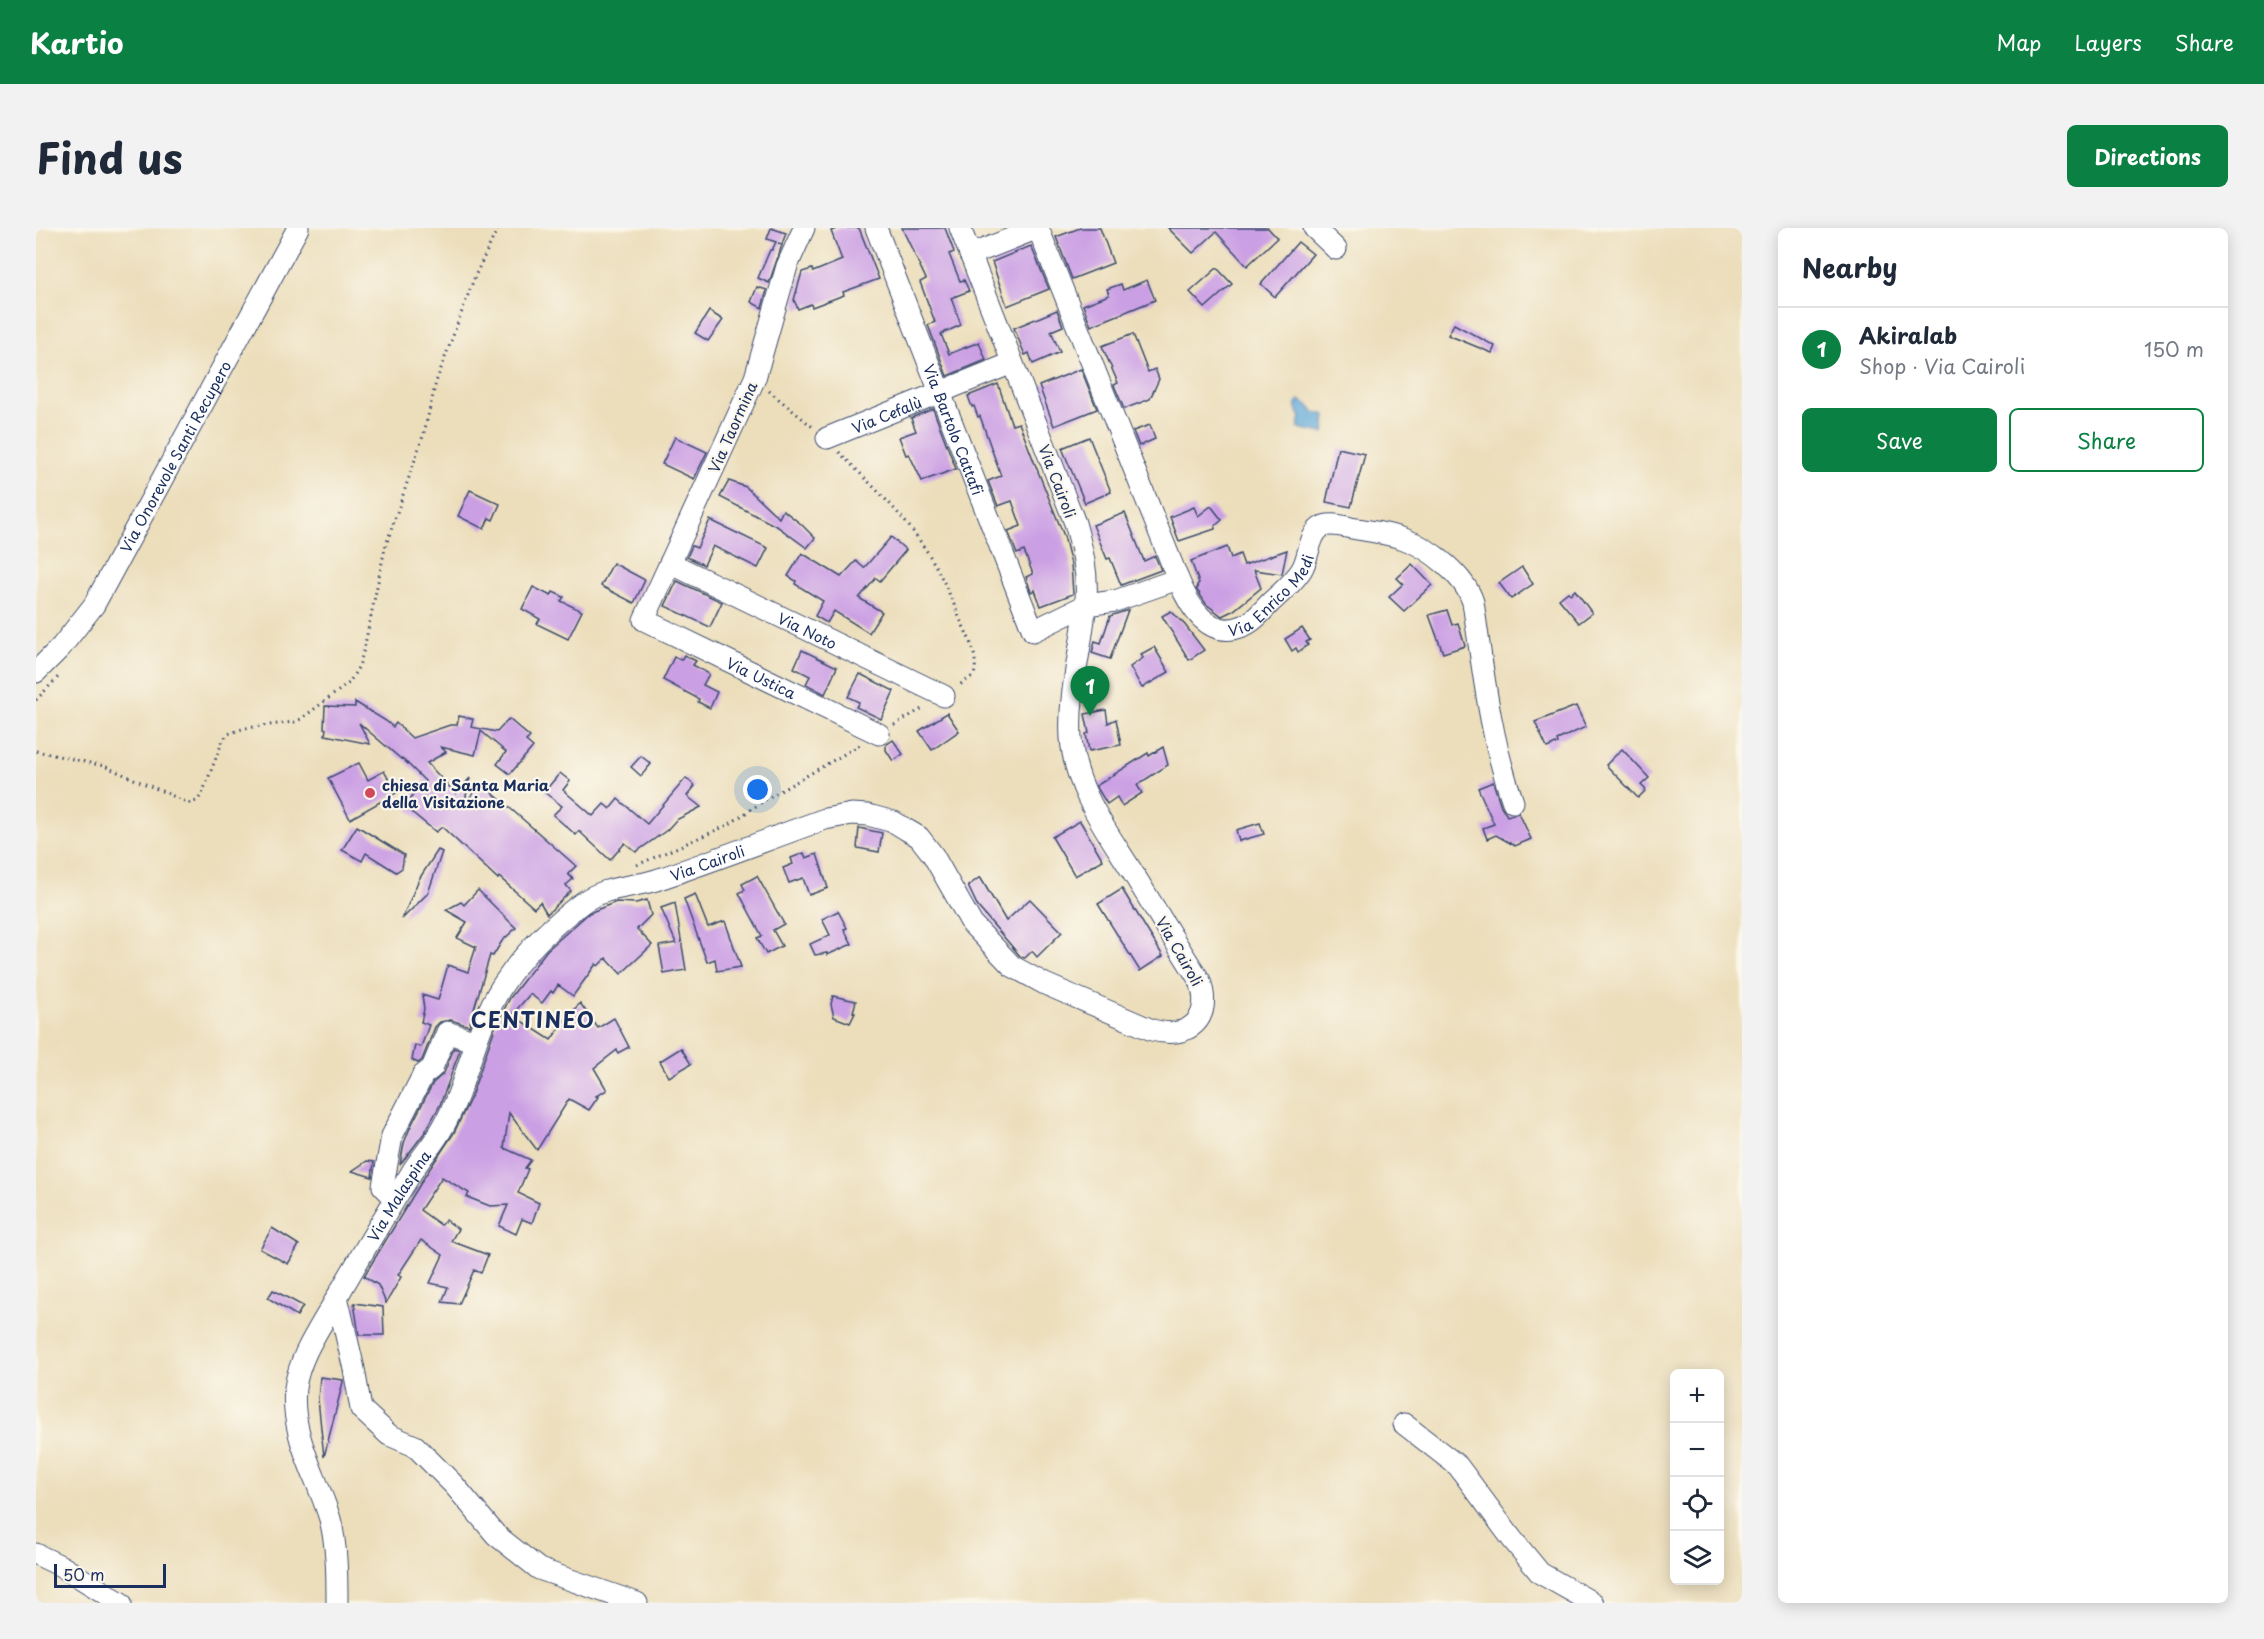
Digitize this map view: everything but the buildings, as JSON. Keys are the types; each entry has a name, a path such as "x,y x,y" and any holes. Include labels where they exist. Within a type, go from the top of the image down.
{"street":[{"name":"Via Onorevole Santi Recupero","path":"36,672 62,647 94,605 298,228"},
{"name":"Via Taormina","path":"644,620 754,378 787,266 804,228"},
{"name":"Via Bartolo Cattafi","path":"876,228 1033,631 1086,605"},
{"name":"Via Cairoli","path":"544,933 584,901 604,891 655,880 825,819 852,814 868,815 894,822 919,837 933,855 972,924 1011,966 1045,984 1152,1030 1163,1033 1184,1032 1195,1025 1204,1006 1204,993 1200,981 1098,817 1083,789 1076,768 1071,737 1072,694 1086,605 1085,564 1075,523 960,228"},
{"path":"970,255 1038,228"},
{"name":"Via Enrico Medi","path":"1038,228 1178,579 1188,602 1201,619 1221,629 1243,626 1252,621 1294,580 1308,558 1315,533 1323,526 1333,525 1390,535 1406,540 1432,555 1456,573 1470,591 1491,724 1500,765 1513,802"},
{"path":"1314,228 1336,249"},
{"name":"Via Cefalù","path":"827,438 1012,363"},
{"name":"Via Noto","path":"670,563 944,696"},
{"path":"1086,605 1115,601 1178,579"},
{"name":"Via Ustica","path":"644,620 879,734"},
{"name":"Via Malaspina","path":"337,1603 336,1556 330,1519 298,1430 294,1401 303,1358 395,1198 442,1129 452,1110 489,1009 524,954 544,933"},
{"path":"395,1198 382,1186 393,1136 423,1075 432,1068 447,1032 475,1042"},
{"path":"337,1297 361,1409 389,1435 415,1446 454,1485 496,1535 539,1569 637,1603"},
{"path":"1404,1425 1458,1466 1540,1573 1593,1603"},
{"path":"36,1554 61,1566 121,1603"}],"path":[{"path":"36,751 104,766 189,803 197,801 202,794 223,740 228,734 244,728 294,722 349,683 359,666 364,649 385,548 421,444 436,382 475,276 498,228"}],"water":[{"path":"1299,400 1314,412 1326,415 1324,433 1298,428 1301,417 1296,403"}],"place":[{"name":"Akiralab","path":"1090,716"},
{"name":"chiesa di Santa Maria della Visitazione","path":"370,793"}],"district":[{"name":"CENTINEO","path":"533,1019"}]}
